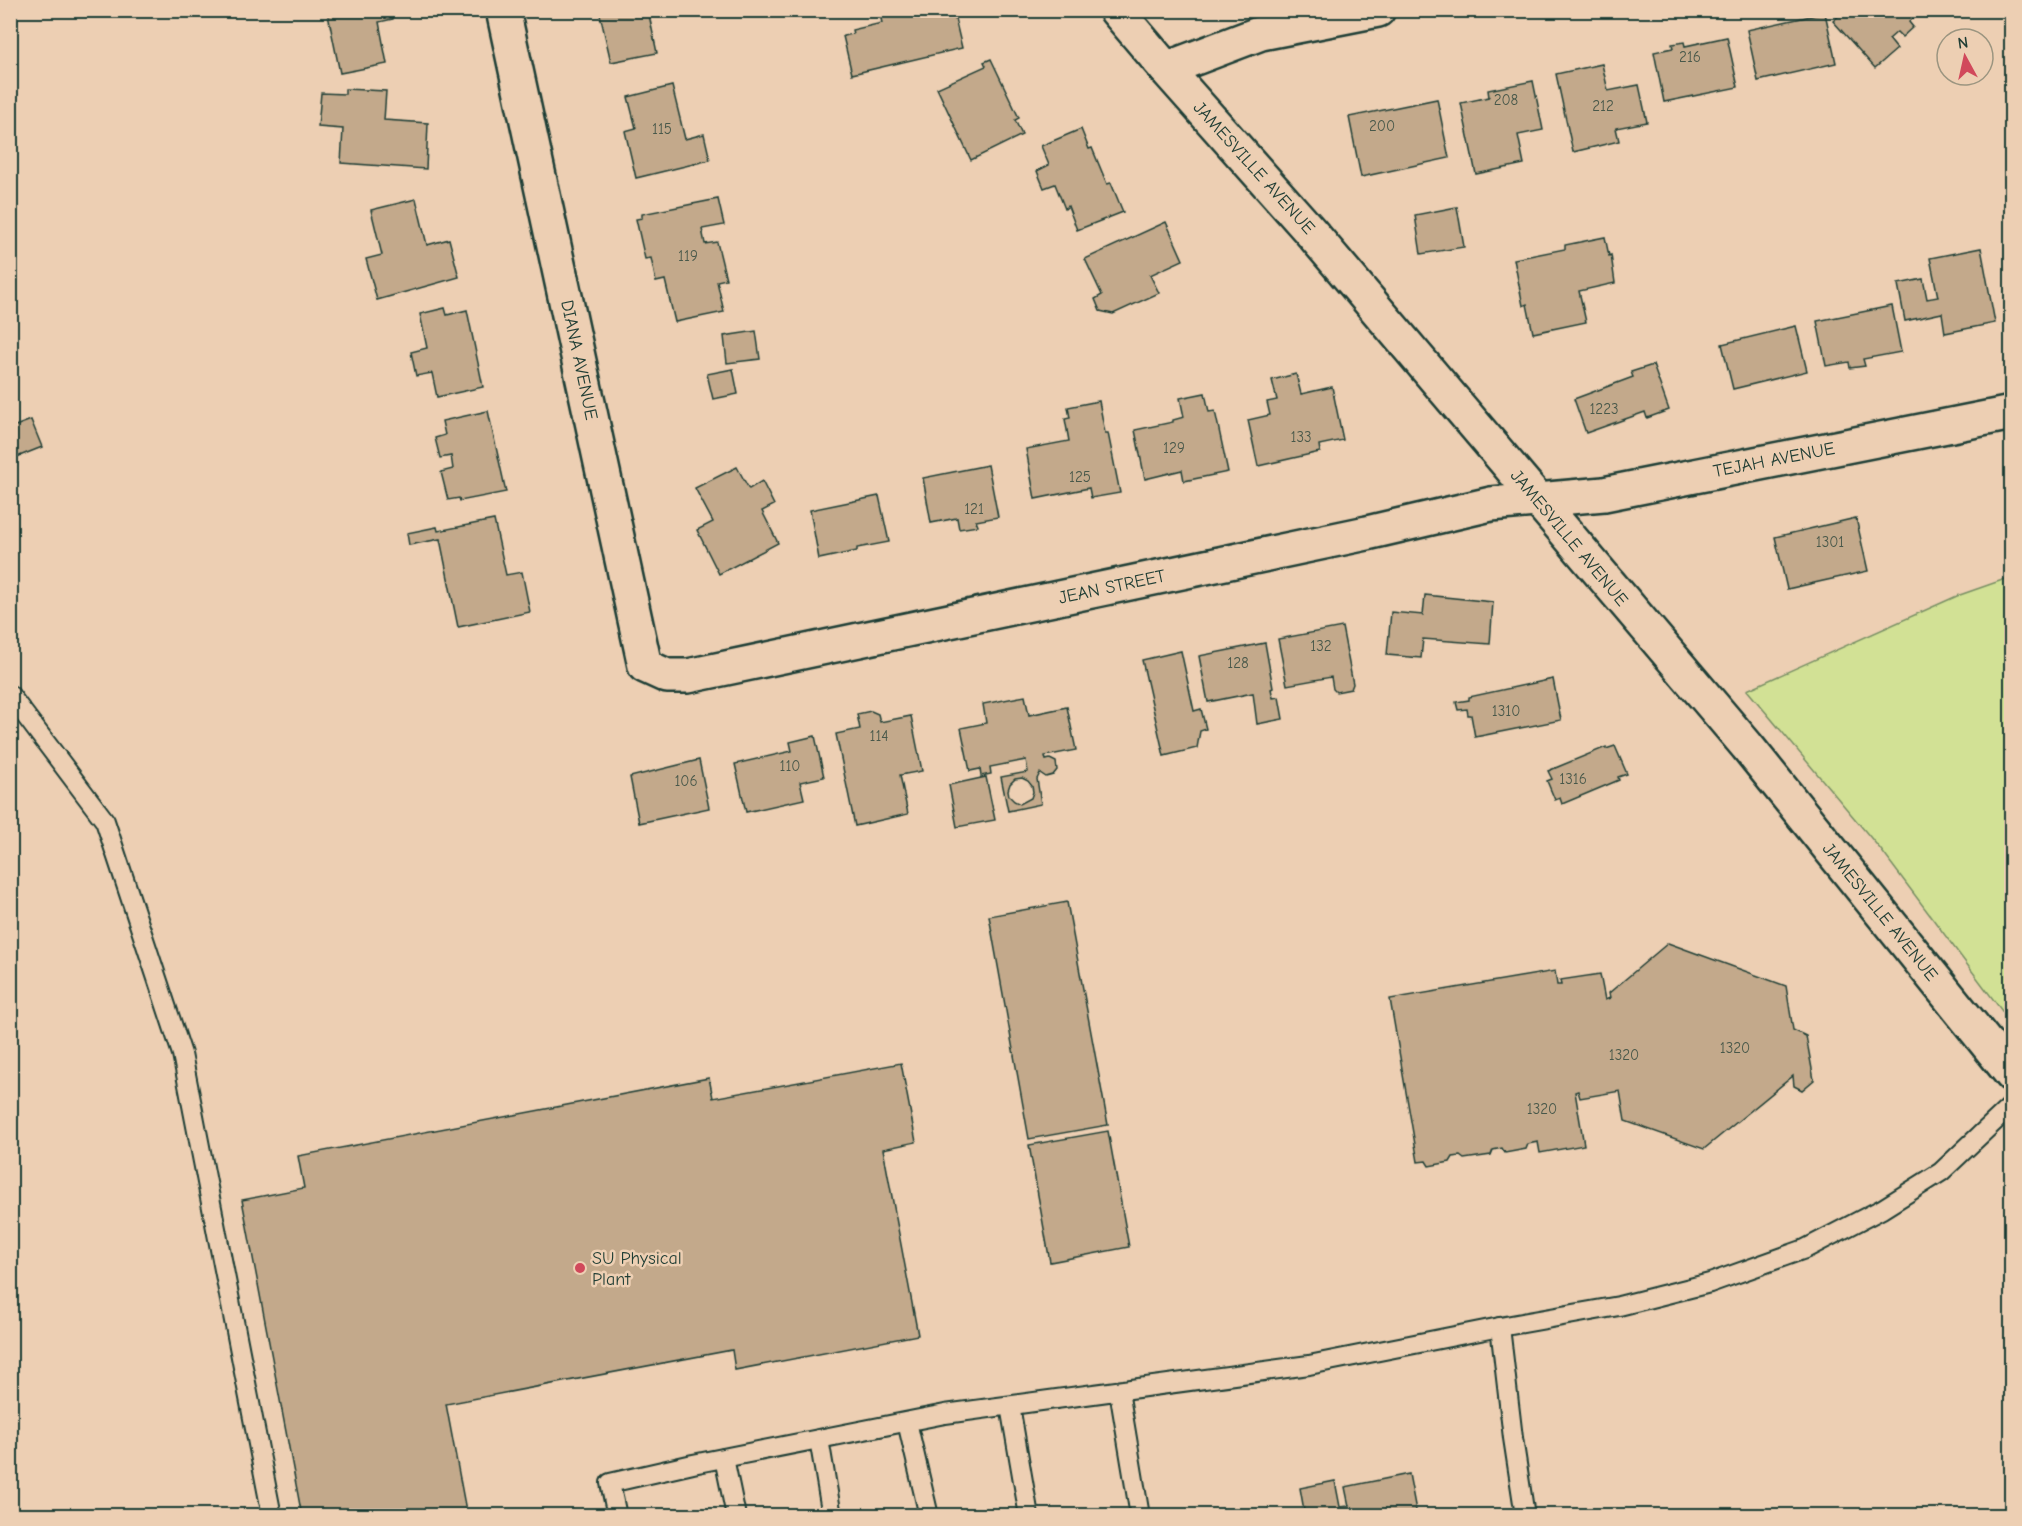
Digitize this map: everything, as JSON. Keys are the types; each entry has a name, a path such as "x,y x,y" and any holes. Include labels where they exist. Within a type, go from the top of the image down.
{"street":[{"name":"DIANA AVENUE","path":"503,10 645,666 667,676 688,676"},
{"name":"JAMESVILLE AVENUE","path":"1116,10 1310,231 1747,746 2012,1075"},
{"path":"1166,69 1261,33 1378,10"},
{"name":"TEJAH AVENUE","path":"1536,498 1604,494 2012,413"},
{"name":"JEAN STREET","path":"688,676 1367,533 1491,504 1536,498"}],"lane":[{"path":"10,695 105,821 182,1054 272,1515"},
{"path":"617,1515 610,1483 724,1458 945,1414 1309,1365 1619,1306 1710,1283 1805,1249 1882,1209 1941,1172 2012,1105"},
{"path":"1500,1327 1525,1515"},
{"path":"1119,1391 1140,1515"},
{"path":"1010,1406 1029,1515"},
{"path":"907,1422 929,1515"},
{"path":"819,1439 832,1515"},
{"path":"724,1458 736,1515"}],"green space":[{"path":"2012,577 2011,1023 1881,850 1747,690 1957,596"}],"building":[{"path":"327,10 392,10 393,19 379,22 387,64 340,73"},
{"path":"599,10 648,10 657,53 611,62"},
{"path":"879,10 933,10 934,12 953,10 962,48 852,74 843,36 853,34 852,30 882,23"},
{"path":"1845,10 1922,10 1909,22 1913,27 1902,37 1897,32 1889,39 1897,49 1875,68 1833,21"},
{"path":"1825,13 1836,63 1758,81 1747,30"},
{"path":"1727,37 1738,87 1664,102 1654,52 1673,48 1672,44 1684,42 1685,46"},
{"path":"991,59 1019,118 1015,120 1022,135 971,160 937,88 986,66 984,62"},
{"path":"1602,64 1608,91 1639,85 1647,122 1616,128 1619,141 1573,152 1556,74"},
{"path":"1533,81 1543,130 1518,135 1524,164 1476,174 1461,103 1489,97 1488,90"},
{"path":"672,86 685,139 704,134 710,160 636,178 625,131 636,128 628,97"},
{"path":"345,89 386,91 384,120 428,123 426,169 341,163 343,129 318,127 321,93 345,94"},
{"path":"1437,99 1449,158 1361,177 1349,117"},
{"path":"1081,129 1089,149 1092,148 1107,184 1111,183 1123,212 1077,230 1068,206 1065,209 1055,184 1044,188 1037,171 1049,165 1041,146"},
{"path":"416,199 427,245 449,239 459,277 377,300 366,259 382,255 371,210"},
{"path":"718,199 724,225 702,229 705,244 717,242 726,279 717,281 724,312 675,322 665,280 656,282 651,258 645,259 636,219 642,218 642,214"},
{"path":"1457,207 1464,247 1421,254 1415,215"},
{"path":"1166,222 1183,260 1150,275 1159,293 1113,314 1100,311 1095,299 1102,295 1085,259"},
{"path":"1605,237 1609,256 1611,255 1615,283 1579,291 1586,322 1533,333 1527,304 1523,306 1514,259 1565,249 1565,245"},
{"path":"1981,248 1995,323 1945,333 1942,313 1905,321 1898,284 1923,279 1927,299 1938,297 1930,258"},
{"path":"1892,306 1901,352 1863,359 1865,366 1850,368 1849,362 1826,366 1817,321"},
{"path":"445,308 447,315 467,310 483,387 437,397 432,373 416,376 411,352 427,348 420,314"},
{"path":"1796,326 1807,371 1733,389 1722,344"},
{"path":"756,331 760,359 727,363 724,336"},
{"path":"1653,365 1669,410 1647,418 1645,412 1586,433 1574,399 1633,377 1631,372"},
{"path":"733,369 738,394 713,399 707,374"},
{"path":"1296,374 1301,394 1332,387 1343,440 1319,445 1320,452 1258,466 1248,420 1270,415 1267,402 1277,400 1272,380"},
{"path":"1205,393 1209,412 1215,411 1228,472 1184,481 1182,470 1145,479 1135,430 1173,422 1173,420 1184,417 1180,398"},
{"path":"1099,401 1120,493 1091,498 1089,488 1035,499 1026,449 1069,441 1065,419 1070,418 1068,407"},
{"path":"488,411 506,492 460,501 459,498 448,500 441,472 453,469 451,456 440,458 435,438 445,435 442,421"},
{"path":"31,420 42,447 17,457 10,439 10,428"},
{"path":"988,465 998,517 976,521 978,526 959,529 957,518 931,523 923,478"},
{"path":"737,467 749,489 762,481 774,505 762,511 778,543 719,574 697,530 713,522 695,488"},
{"path":"879,496 889,542 819,559 810,510"},
{"path":"1856,518 1868,571 1787,589 1775,537"},
{"path":"494,520 506,575 522,572 530,612 458,627 440,539 409,545 407,533 437,527 438,531"},
{"path":"1425,595 1493,602 1490,644 1423,639 1421,658 1387,655 1391,612 1423,615"},
{"path":"1342,627 1353,684 1351,689 1336,692 1333,689 1331,677 1287,685 1278,639"},
{"path":"1265,643 1273,698 1279,697 1283,719 1257,724 1253,693 1208,702 1199,656"},
{"path":"1181,651 1194,711 1201,709 1206,729 1200,731 1197,748 1164,756 1142,660"},
{"path":"1553,679 1561,720 1475,737 1471,715 1468,715 1467,709 1458,710 1456,702 1469,700 1469,697"},
{"path":"1025,696 1029,715 1067,707 1076,750 1045,756 1046,760 1056,762 1057,770 1053,775 1046,777 1040,773 1037,779 1041,804 1008,811 1001,777 1028,772 1026,760 990,767 991,774 981,776 980,769 970,771 961,728 986,723 983,704","holes":["1022,778 1032,786 1031,798 1020,804 1014,801 1009,796 1010,784 1015,779"]},
{"path":"871,711 878,714 880,722 911,716 922,771 900,775 908,814 855,826 836,734 860,729 857,714"},
{"path":"815,736 824,777 800,782 804,799 746,812 735,764 792,751 790,742"},
{"path":"1615,746 1627,774 1618,777 1619,780 1562,804 1560,798 1555,800 1547,781 1552,779 1548,771 1606,747 1606,749"},
{"path":"699,760 709,808 639,823 630,777"},
{"path":"986,777 995,820 957,827 949,785"},
{"path":"1067,902 1108,1125 1029,1139 989,916"},
{"path":"1668,943 1786,986 1793,1030 1806,1036 1814,1080 1802,1090 1794,1086 1793,1076 1704,1149 1625,1121 1620,1091 1580,1098 1578,1091 1575,1092 1584,1145 1540,1153 1538,1142 1528,1144 1526,1149 1505,1153 1502,1148 1493,1150 1491,1155 1464,1159 1460,1156 1453,1157 1450,1162 1429,1166 1426,1161 1418,1162 1390,999 1555,971 1557,985 1561,985 1560,980 1600,974 1605,1000 1610,998 1609,993"},
{"name":"SU Physical Plant","path":"901,1063 916,1142 883,1149 918,1335 735,1370 732,1350 446,1404 467,1516 302,1516 242,1200 304,1188 298,1156 709,1078 713,1098"},
{"path":"1108,1131 1129,1247 1050,1262 1029,1145"},
{"path":"1409,1474 1417,1516 1305,1516 1300,1488 1335,1481 1340,1507 1349,1506 1345,1487"}],"place":[{"name":"SU Physical Plant","path":"580,1268"}]}
